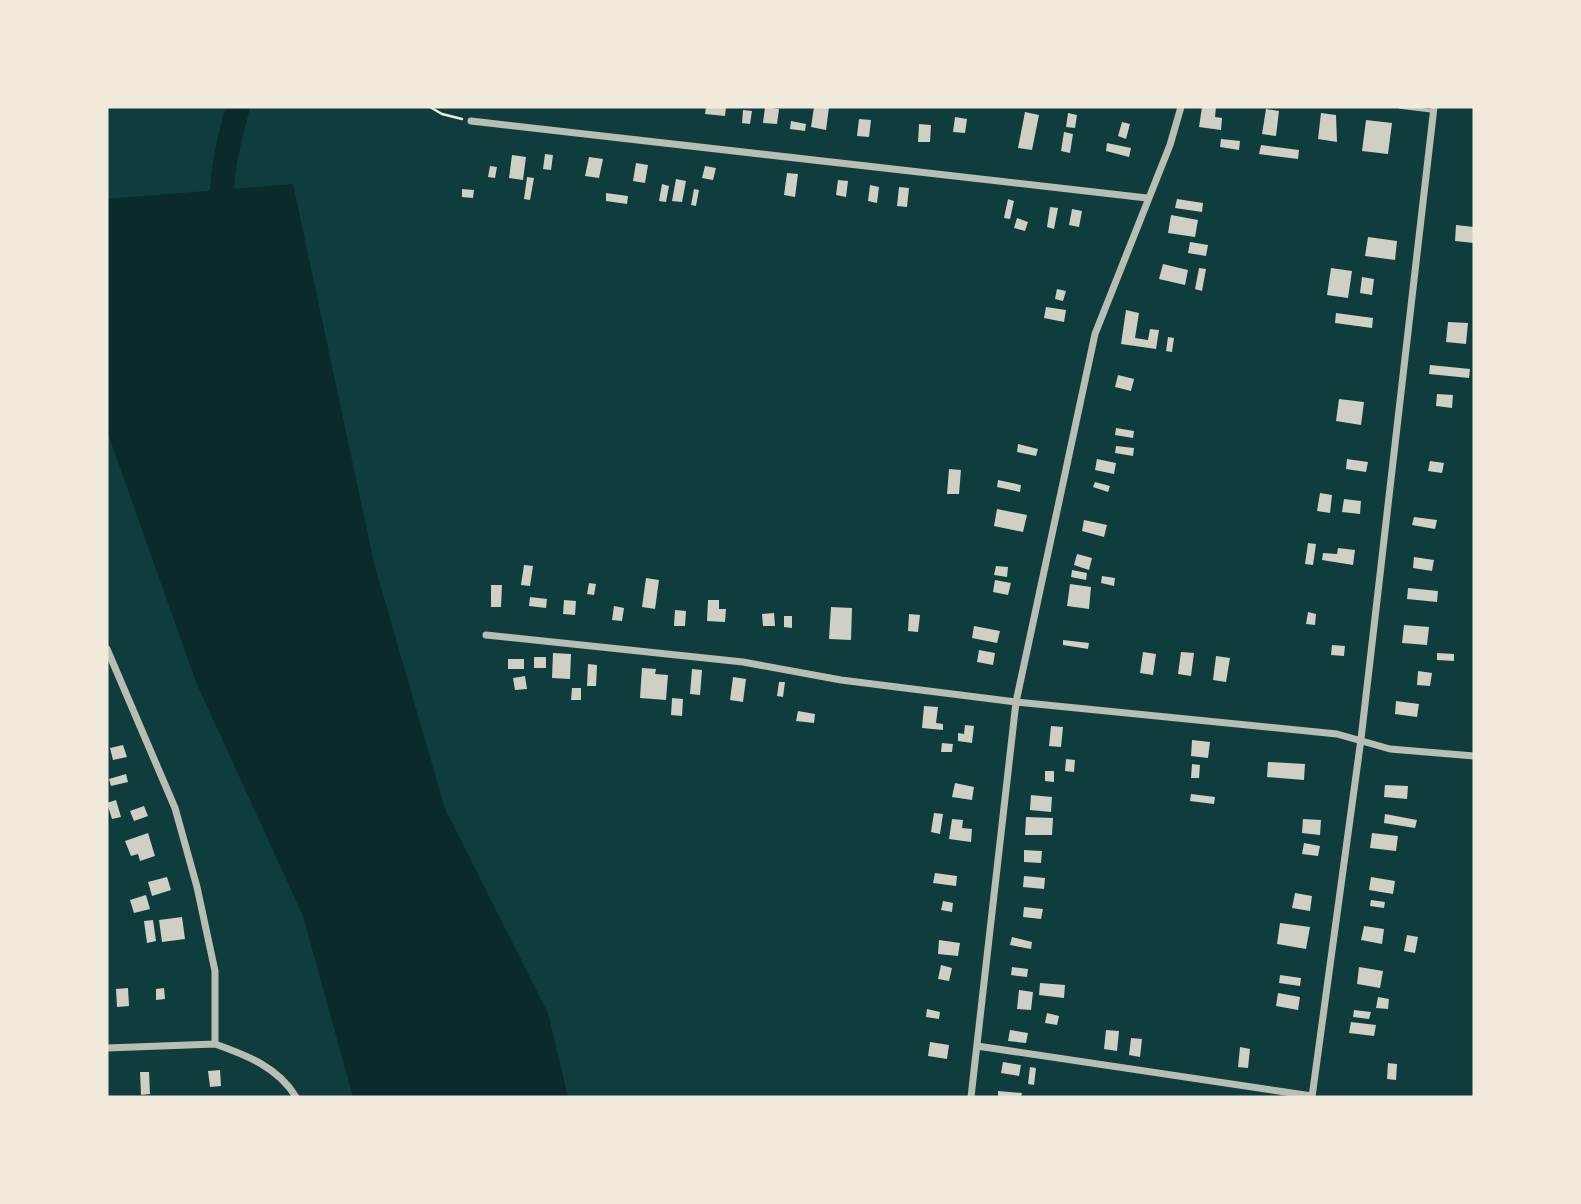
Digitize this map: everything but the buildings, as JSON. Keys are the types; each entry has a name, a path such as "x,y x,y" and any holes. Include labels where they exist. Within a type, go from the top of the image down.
{"street":[{"path":"971,1097 1016,702 1095,334 1170,145 1181,107"},
{"path":"977,1046 1312,1097 1361,739 1434,109"},
{"path":"471,121 1147,198"},
{"path":"486,635 743,663 841,680 1016,702 1361,739 1390,749 1474,756"},
{"path":"107,649 175,808 197,887 215,971 215,1044"},
{"path":"107,1048 215,1044 255,1058 288,1083 296,1097"}],"lane":[{"path":"1400,107 1434,109"}],"path":[{"path":"430,107 442,114 471,121"}],"water":[{"path":"293,184 374,563 445,809 548,1013 568,1097 353,1097 303,916 196,682 107,431 107,199"}],"waterway":[{"path":"222,223 225,164 238,107"}]}
